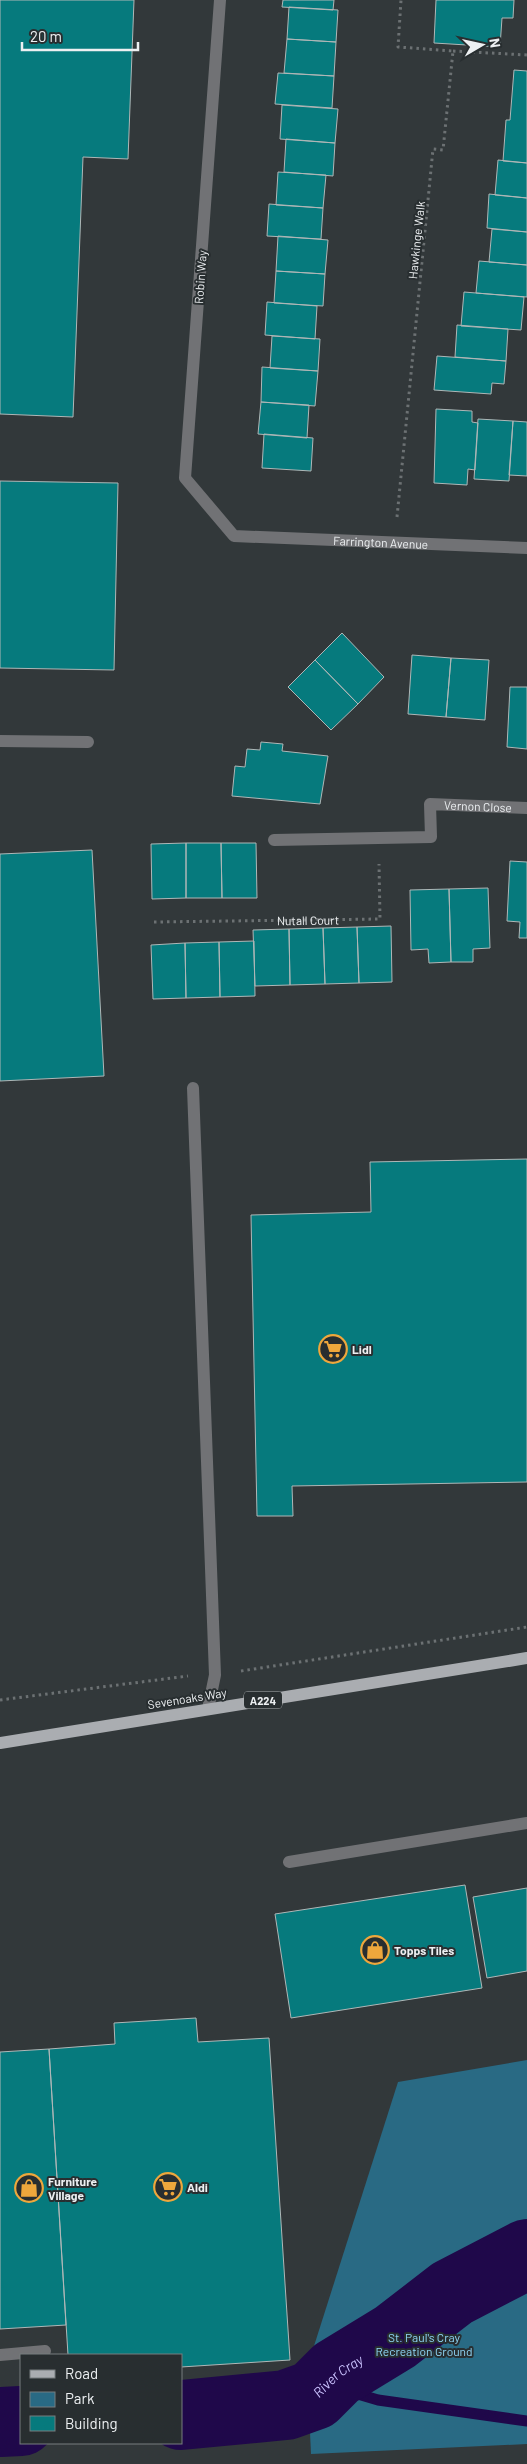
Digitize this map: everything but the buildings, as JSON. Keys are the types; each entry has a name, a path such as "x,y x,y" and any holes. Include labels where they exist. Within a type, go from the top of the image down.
{"main road":[{"name":"Sevenoaks Way","path":"0,1743 527,1658"}],"street":[{"name":"Robin Way","path":"220,0 185,478 234,536"},
{"name":"Farrington Avenue","path":"234,536 527,548"},
{"path":"0,741 88,742"},
{"name":"Vernon Close","path":"379,838 432,837 430,804 527,808"},
{"path":"274,840 379,838"},
{"path":"193,1088 215,1675 208,1709"},
{"path":"289,1862 527,1823"},
{"path":"0,2355 45,2351"}],"path":[{"path":"401,0 398,47 527,55"},
{"name":"Hawkinge Walk","path":"395,543 434,148 443,150 453,51"},
{"name":"Nutall Court","path":"154,922 380,919 379,838"},
{"path":"0,1700 175,1677 215,1675 527,1627"}],"green space":[{"name":"St. Paul's Cray Recreation Ground","path":"527,2060 527,2444 311,2454 307,2368 398,2082"}],"waterway":[{"name":"River Cray","path":"182,2415 286,2405 314,2395 336,2373 395,2337 452,2293 527,2254"},
{"path":"336,2373 351,2392 378,2400 527,2421"},
{"name":"River Cray","path":"0,2422 20,2421"}],"place":[{"name":"Lidl","path":"333,1349"},
{"name":"Topps Tiles","path":"375,1950"},
{"name":"Aldi","path":"168,2187"},
{"name":"Furniture Village","path":"29,2188"}]}
